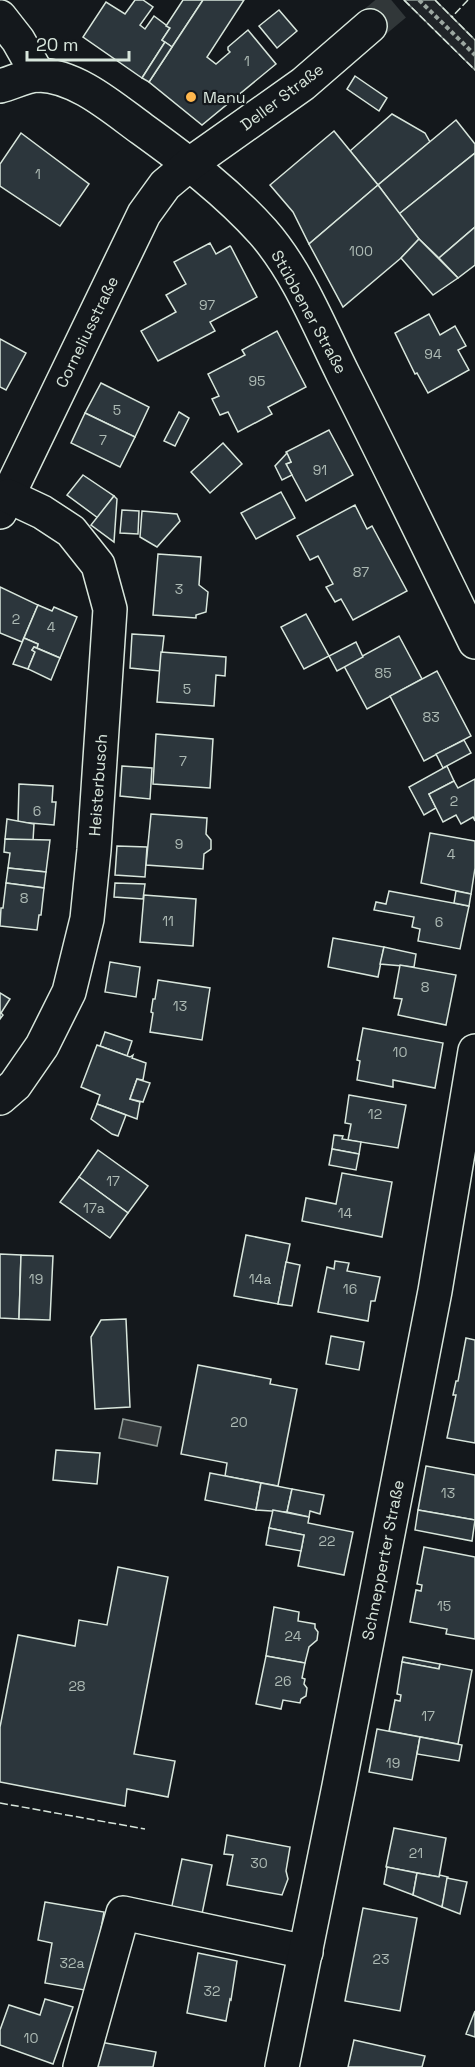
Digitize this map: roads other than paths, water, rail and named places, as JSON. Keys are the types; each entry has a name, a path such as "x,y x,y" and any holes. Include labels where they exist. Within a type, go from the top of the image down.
{"street":[{"path":"0,17 18,40 38,75 0,86"},
{"name":"Deller Straße","path":"190,164 303,84 370,26"},
{"name":"Stübbener Straße","path":"38,75 74,83 95,95 190,164 240,209 263,233 287,264 384,454 475,642"},
{"name":"Corneliusstraße","path":"4,504 144,214 165,185 190,164"},
{"name":"Heisterbusch","path":"0,1098 15,1084 42,1046 69,992 87,919 94,850 110,609 98,565 71,531 42,512 4,504"},
{"name":"Schnepperter Straße","path":"282,2067 441,1260 475,1051"},
{"path":"80,2067 123,1913 306,1952"}],"tunnel":[{"path":"370,26 401,0"}],"place":[{"name":"Manu","path":"191,97"}]}
